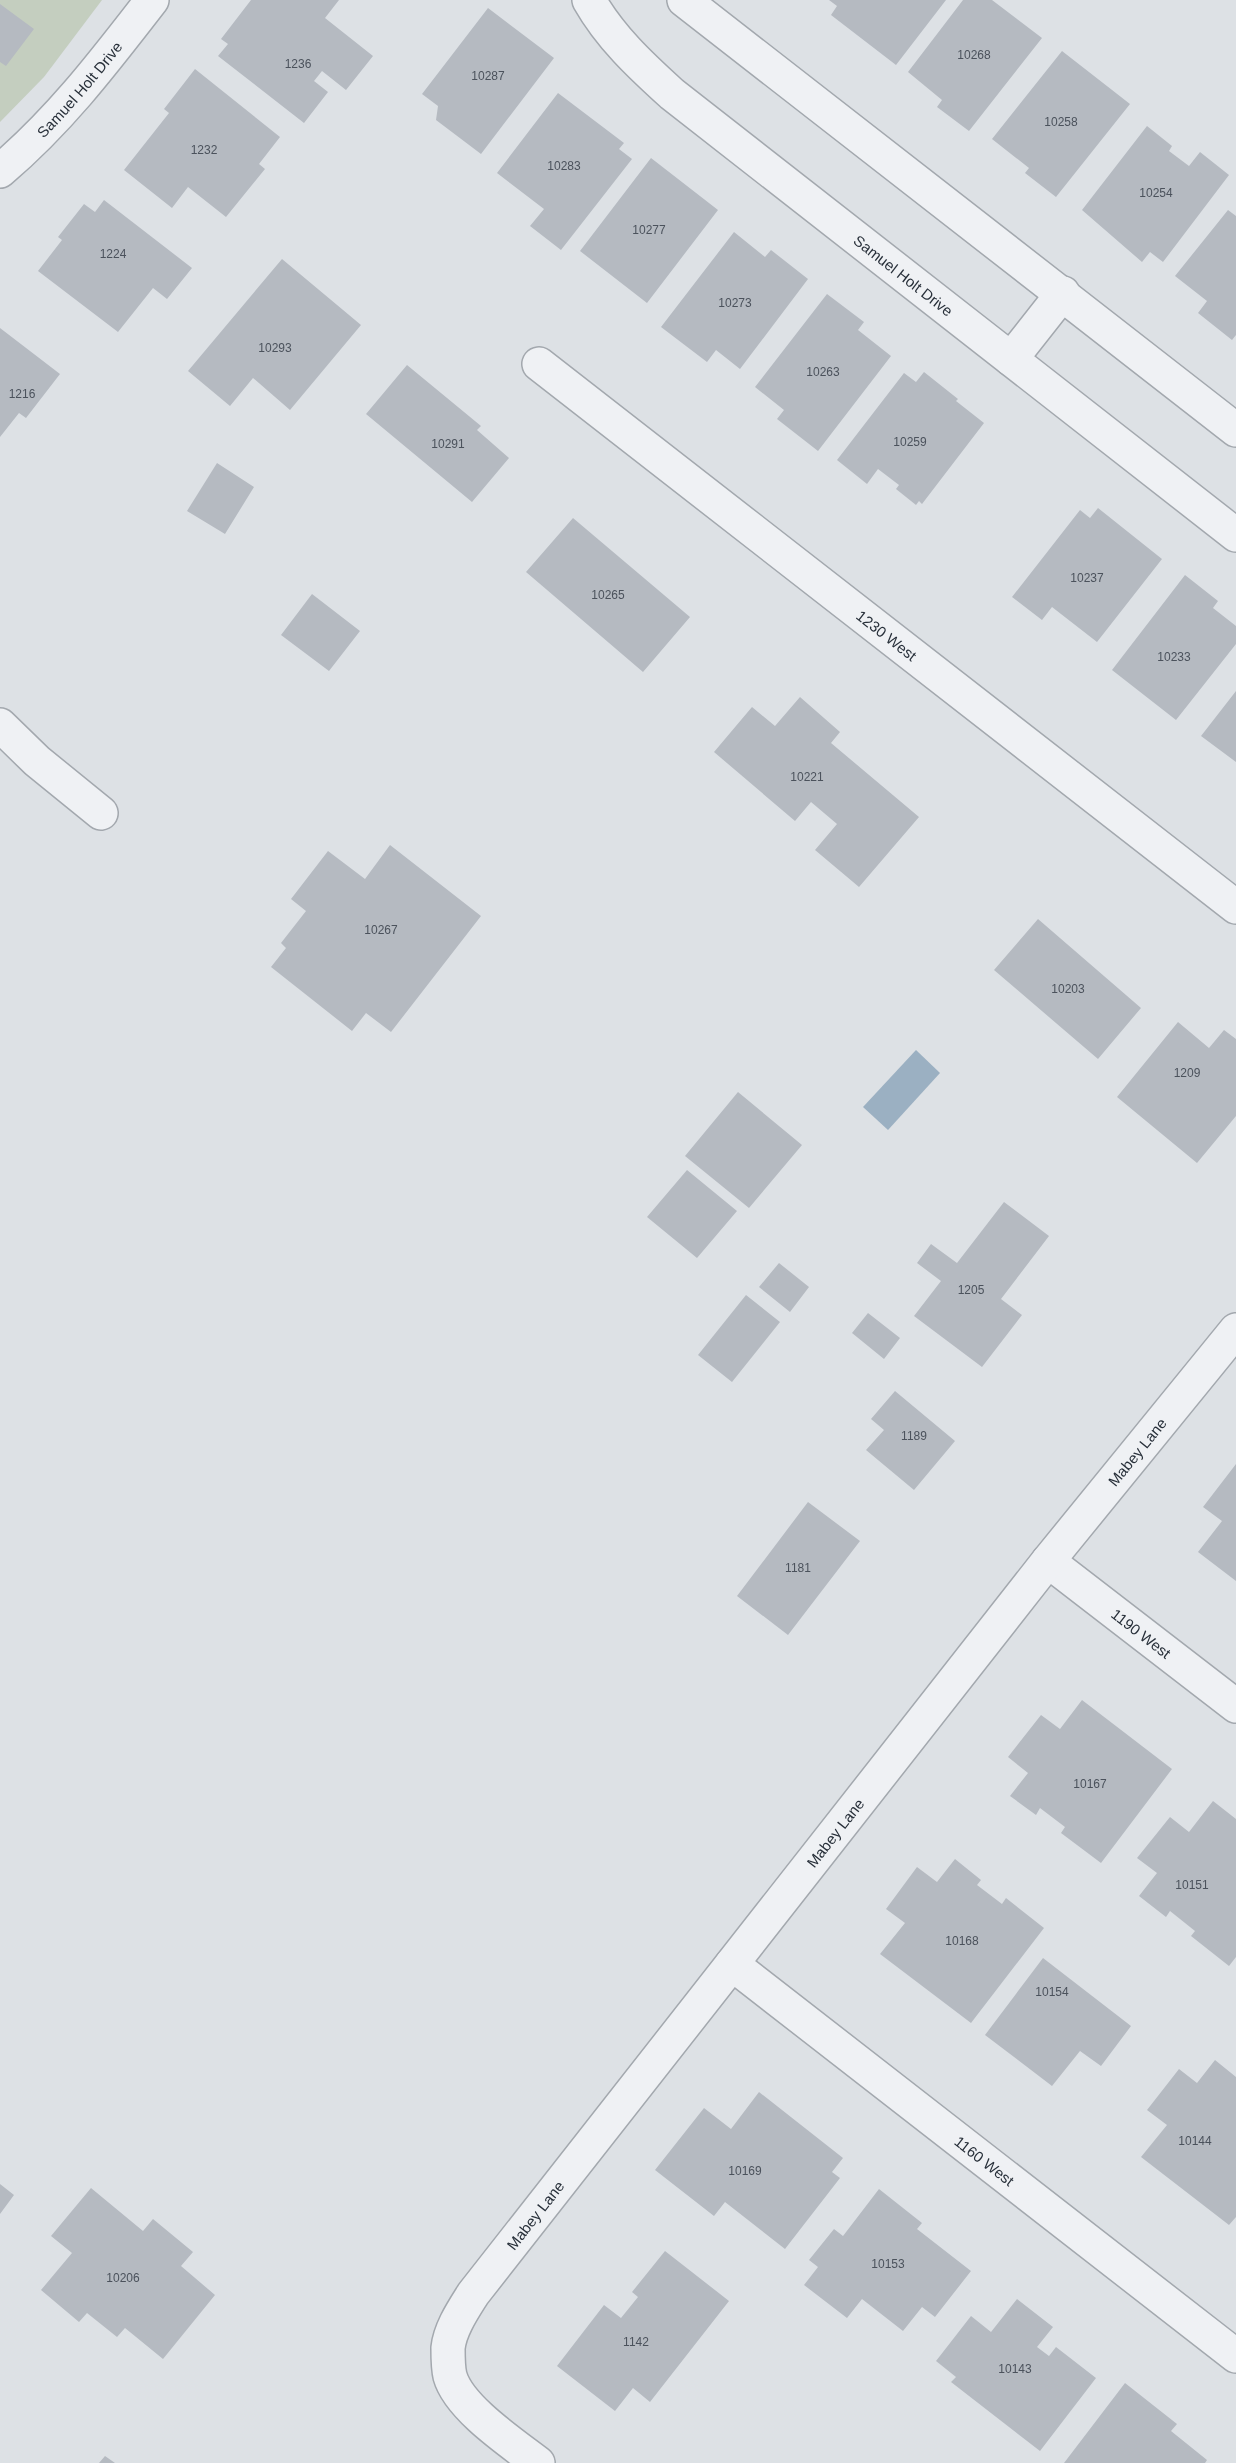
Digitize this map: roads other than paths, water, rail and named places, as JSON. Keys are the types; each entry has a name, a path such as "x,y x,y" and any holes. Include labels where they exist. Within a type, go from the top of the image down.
{"street":[{"name":"Samuel Holt Drive","path":"0,171 44,133 76,97 152,0"},
{"name":"Samuel Holt Drive","path":"589,0 600,18 633,59 672,94 1236,535"},
{"path":"684,0 1236,430"},
{"path":"1011,359 1063,293"},
{"name":"1230 West","path":"538,364 1236,907"},
{"path":"0,725 37,761 101,813"},
{"name":"Mabey Lane","path":"538,2463 490,2426 466,2402 450,2376 448,2347 457,2318 473,2294 1048,1561 1236,1330"},
{"name":"1190 West","path":"1048,1561 1236,1706"},
{"name":"1160 West","path":"732,1964 1236,2356"}],"water":[{"path":"916,1050 940,1073 888,1130 863,1107"}]}
